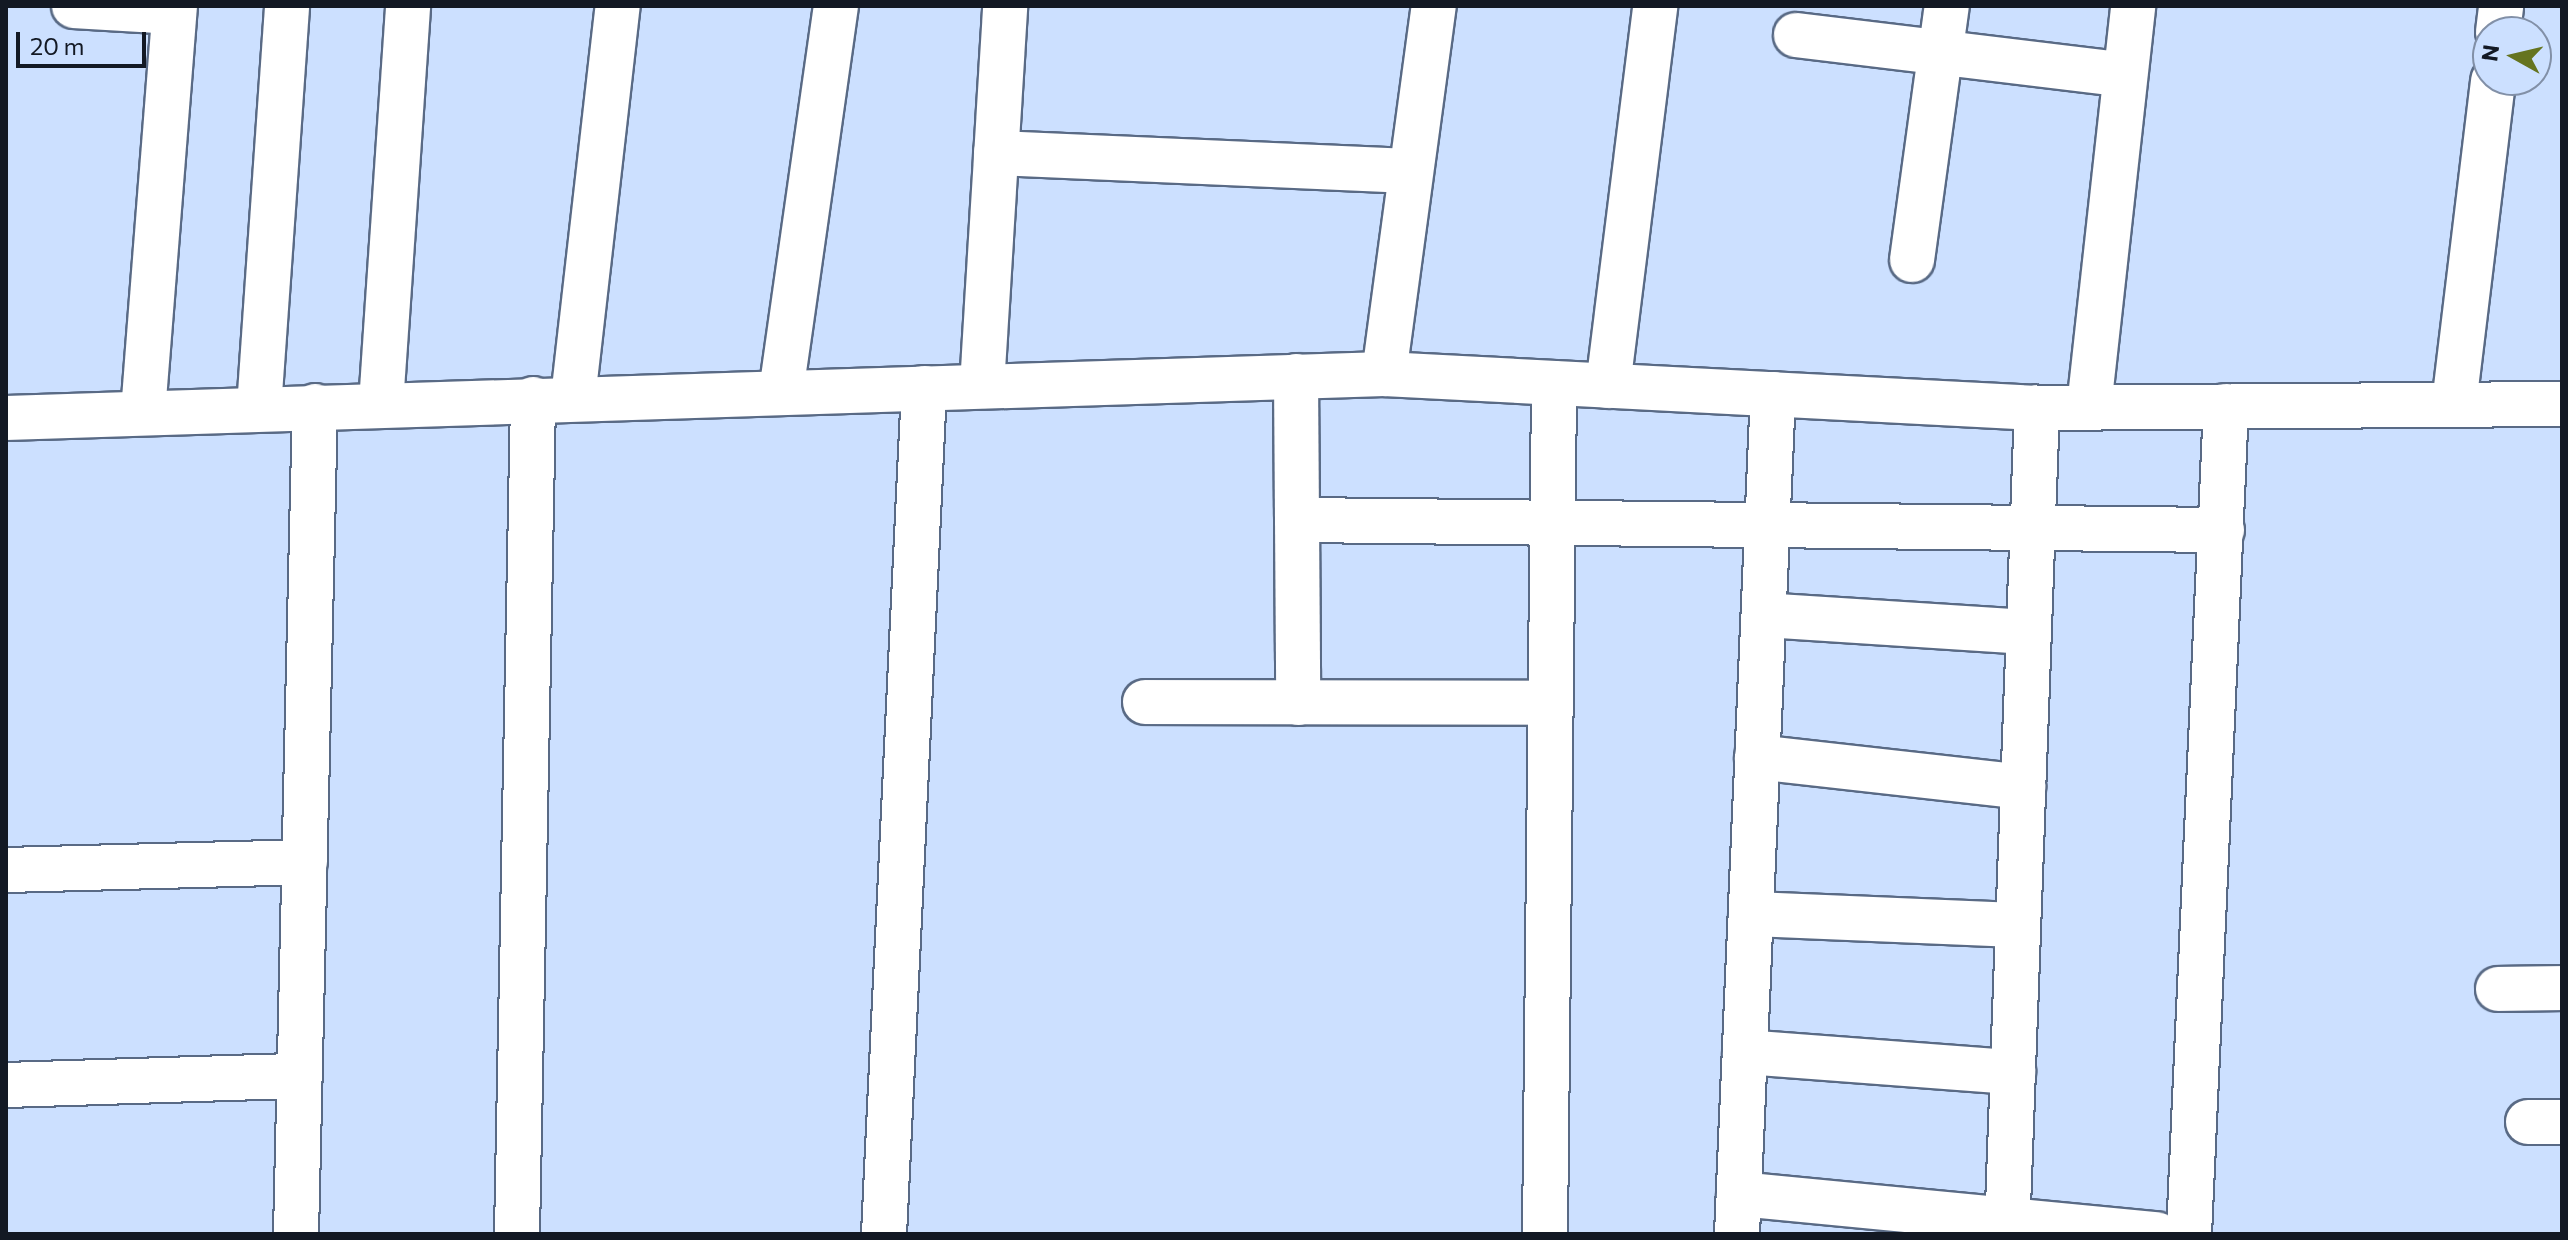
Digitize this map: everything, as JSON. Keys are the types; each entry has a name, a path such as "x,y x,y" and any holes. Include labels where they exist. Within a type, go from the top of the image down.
{"street":[{"path":"74,6 175,9 143,412"},
{"path":"259,408 287,6"},
{"path":"381,404 408,6"},
{"path":"517,1234 553,398 618,6"},
{"path":"781,392 836,6"},
{"path":"982,386 1005,6"},
{"path":"1384,374 1434,6"},
{"path":"1608,386 1655,6"},
{"path":"1912,260 1947,6"},
{"path":"2089,407 2133,6"},
{"path":"1796,35 2125,75"},
{"path":"2454,404 2491,96"},
{"path":"996,153 1411,171"},
{"path":"6,418 553,398 1384,374 2037,408 2562,404"},
{"path":"1296,376 1298,703"},
{"path":"1545,1234 1554,383"},
{"path":"884,1234 924,388"},
{"path":"1773,394 1738,1214 2157,1234"},
{"path":"296,1234 315,406"},
{"path":"2189,1234 2226,406"},
{"path":"2008,1227 2037,408"},
{"path":"1297,520 2222,530"},
{"path":"1764,615 2028,632"},
{"path":"1145,702 1551,703"},
{"path":"1757,757 2023,787"},
{"path":"6,870 305,862"},
{"path":"1751,914 2018,925"},
{"path":"2498,989 2562,988"},
{"path":"1745,1052 2013,1072"},
{"path":"6,1085 300,1076"}]}
